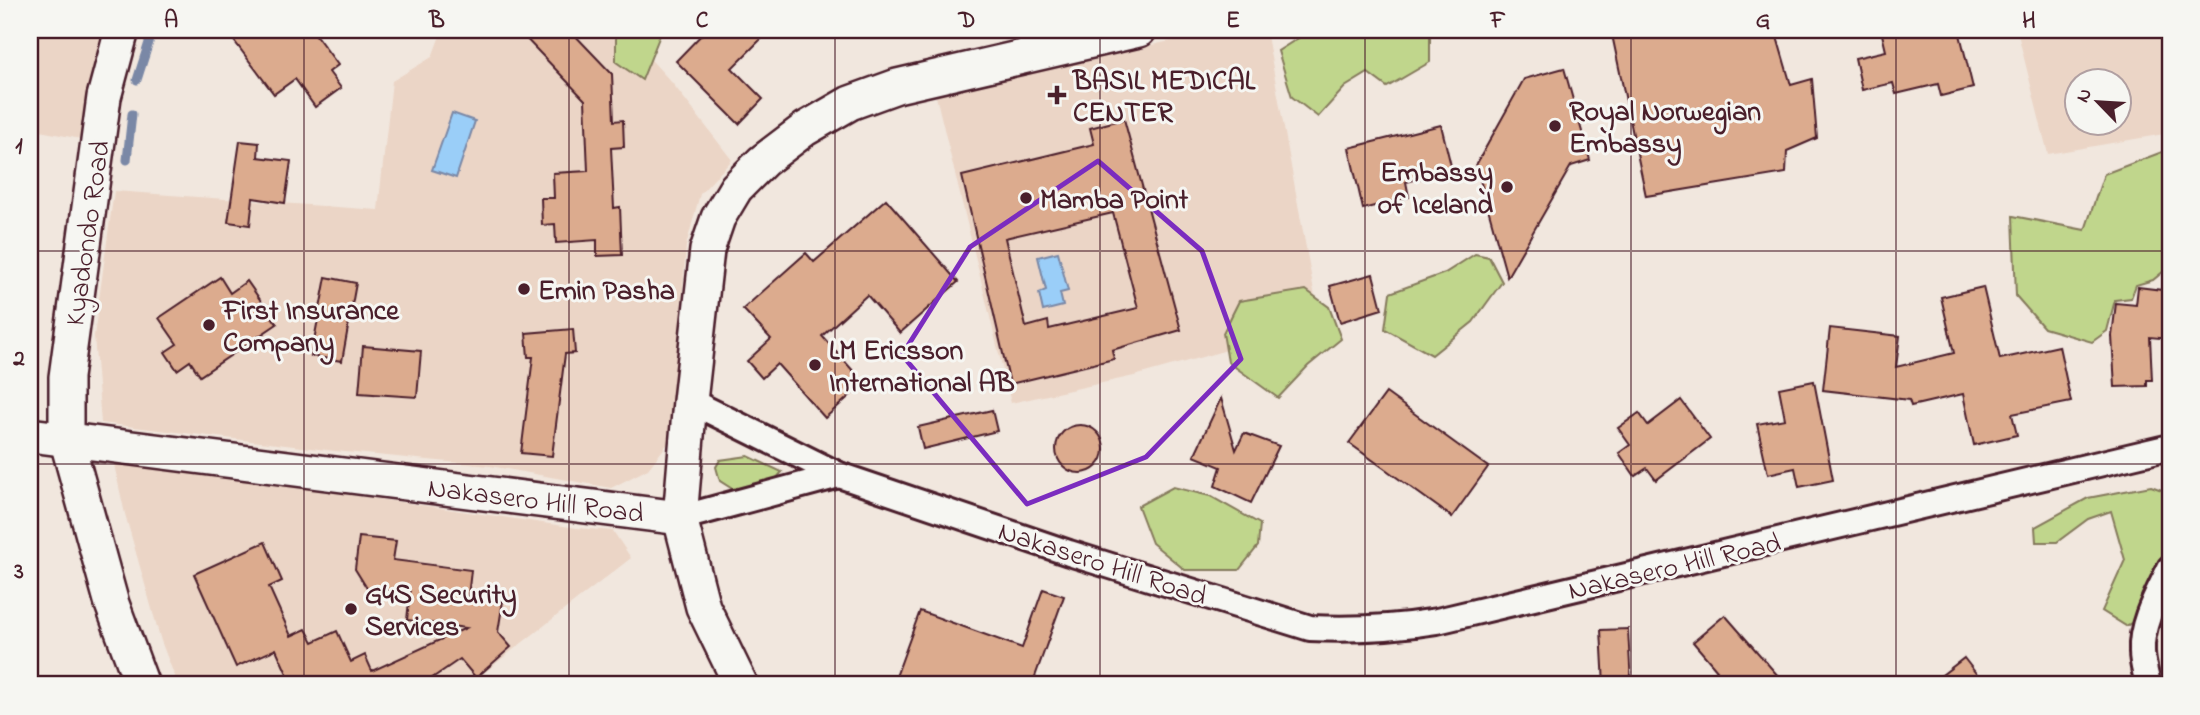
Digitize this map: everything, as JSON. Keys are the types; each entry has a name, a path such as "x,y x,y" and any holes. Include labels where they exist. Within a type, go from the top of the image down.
{"street":[{"name":"Kyadondo Road","path":"122,30 104,97 66,377 66,438 112,604 142,685"},
{"path":"741,685 703,607 680,517 707,250 718,218 736,188 763,161 805,129 850,103 897,86 1139,30"},
{"path":"690,401 839,475"},
{"name":"Nakasero Hill Road","path":"30,435 680,517 839,475 1069,553 1310,628 1348,630 1392,628 1437,621 2170,447"},
{"path":"2148,685 2141,650 2144,631 2170,568"}],"highlighted area":[{"path":"1098,161 1202,251 1241,359 1146,457 1027,504 902,355 970,247"}],"shaded area":[{"path":"30,30 104,30 81,139 30,129"},
{"name":"Emin Pasha","path":"437,30 624,30 673,84 732,160 700,194 686,246 672,438 648,469 611,488 490,466 335,451 101,423 94,336 114,191 378,210 392,81 432,57 441,33"},
{"path":"1221,30 1266,30 1320,324 1134,376 1011,403 935,92"},
{"path":"2017,30 2170,30 2170,133 2048,154"},
{"path":"113,460 613,531 631,558 468,685 178,685 161,641 125,514"}],"green space":[{"path":"616,30 662,30 642,80 616,62"},
{"path":"1311,30 1430,30 1430,62 1387,87 1368,73 1345,87 1318,117 1292,97 1278,51"},
{"path":"2170,149 2170,266 2153,280 2136,285 2131,298 2115,300 2107,331 2092,342 2044,328 2016,296 2013,216 2085,230 2104,174"},
{"path":"1475,254 1489,257 1502,282 1473,322 1432,355 1385,329 1390,293 1445,273"},
{"path":"1306,290 1329,307 1341,339 1308,366 1278,398 1228,362 1223,333 1239,301"},
{"path":"748,456 782,472 775,480 734,490 720,481 716,467 720,460"},
{"path":"2151,486 2170,493 2170,553 2137,620 2126,626 2102,611 2125,560 2111,511 2088,519 2057,542 2036,542 2035,527 2088,498"},
{"path":"1173,487 1210,496 1260,524 1258,546 1239,570 1185,570 1152,543 1138,506"}],"water":[{"path":"452,113 475,121 456,178 432,170"},
{"path":"1058,252 1068,291 1060,293 1063,306 1043,311 1039,293 1046,290 1038,257"}],"building":[{"path":"226,30 312,30 338,65 329,72 341,88 315,107 295,79 274,94"},
{"path":"518,30 570,30 612,74 614,121 623,120 624,147 611,148 614,208 620,207 622,255 597,256 597,240 556,243 555,224 542,225 541,198 554,198 553,173 588,171 585,100"},
{"path":"706,30 770,30 732,68 763,99 739,124 676,61"},
{"path":"1611,30 1775,30 1791,85 1812,79 1817,138 1787,151 1786,173 1646,196"},
{"path":"1881,30 1959,30 1973,88 1941,96 1938,84 1896,94 1893,83 1862,90 1855,58 1886,51"},
{"path":"1564,68 1590,160 1571,166 1507,277 1476,165 1524,79"},
{"path":"1124,119 1181,330 1112,350 1114,359 1010,384 962,176 1094,144 1090,128","holes":["1113,213 1138,308 1049,329 1048,321 1026,327 1005,238"]},
{"path":"1441,125 1452,170 1406,182 1409,197 1363,209 1349,148"},
{"path":"240,141 259,143 258,157 291,161 285,203 253,198 250,225 228,222"},
{"path":"886,199 958,282 900,333 867,295 822,336 864,383 825,418 777,364 762,378 747,361 771,339 743,309 806,253 814,262"},
{"path":"1373,274 1382,309 1340,322 1330,286"},
{"path":"220,277 230,293 247,281 277,324 200,376 190,361 177,370 165,352 177,344 159,318"},
{"path":"326,277 356,283 342,361 311,356"},
{"path":"1983,287 2000,359 2059,346 2071,402 2012,414 2017,435 1974,445 1963,394 1911,406 1909,400 1823,390 1830,328 1900,336 1896,367 1954,353 1941,297"},
{"path":"2138,287 2170,291 2170,339 2150,337 2152,380 2147,380 2147,386 2115,387 2112,336 2116,303 2136,305"},
{"path":"573,329 575,353 565,354 552,456 521,453 533,357 528,357 526,333"},
{"path":"363,346 421,351 417,397 359,393"},
{"path":"1814,381 1833,480 1799,487 1795,468 1768,474 1757,424 1785,419 1779,388"},
{"path":"1386,393 1488,467 1452,517 1349,443"},
{"path":"1221,398 1236,450 1244,433 1279,446 1251,503 1215,486 1221,467 1194,456"},
{"path":"1681,400 1710,439 1656,480 1647,468 1635,476 1619,453 1630,445 1618,428 1639,413 1648,425"},
{"path":"992,410 997,431 923,449 918,427"},
{"path":"1080,425 1097,432 1104,449 1097,466 1080,473 1063,466 1056,449 1063,432"},
{"path":"359,537 396,541 393,560 471,570 468,597 503,601 498,632 511,647 476,678 460,659 422,685 292,685 276,649 236,667 194,574 265,542 282,581 269,587 291,636 306,629 313,642 337,631 351,662 365,655 372,671 466,628 407,620 410,592 368,590 355,569"},
{"path":"1043,589 1064,596 1032,685 893,685 920,611 1022,648"},
{"path":"1725,615 1786,685 1700,685 1717,670 1693,642"},
{"path":"1628,629 1631,685 1604,685 1601,630"},
{"path":"1964,658 1985,685 1929,685"}],"waterway":[{"path":"137,80 153,30"},
{"path":"127,160 132,114"}],"place":[{"name":"BASIL MEDICAL CENTER","path":"1057,95"},
{"name":"Royal Norwegian Embassy","path":"1555,126"},
{"name":"Embassy of Iceland","path":"1507,187"},
{"name":"Mamba Point","path":"1026,198"},
{"name":"Emin Pasha","path":"524,289"},
{"name":"First Insurance Company","path":"209,325"},
{"name":"LM Ericsson International AB","path":"815,365"},
{"name":"G4S Security Services","path":"351,609"}]}
